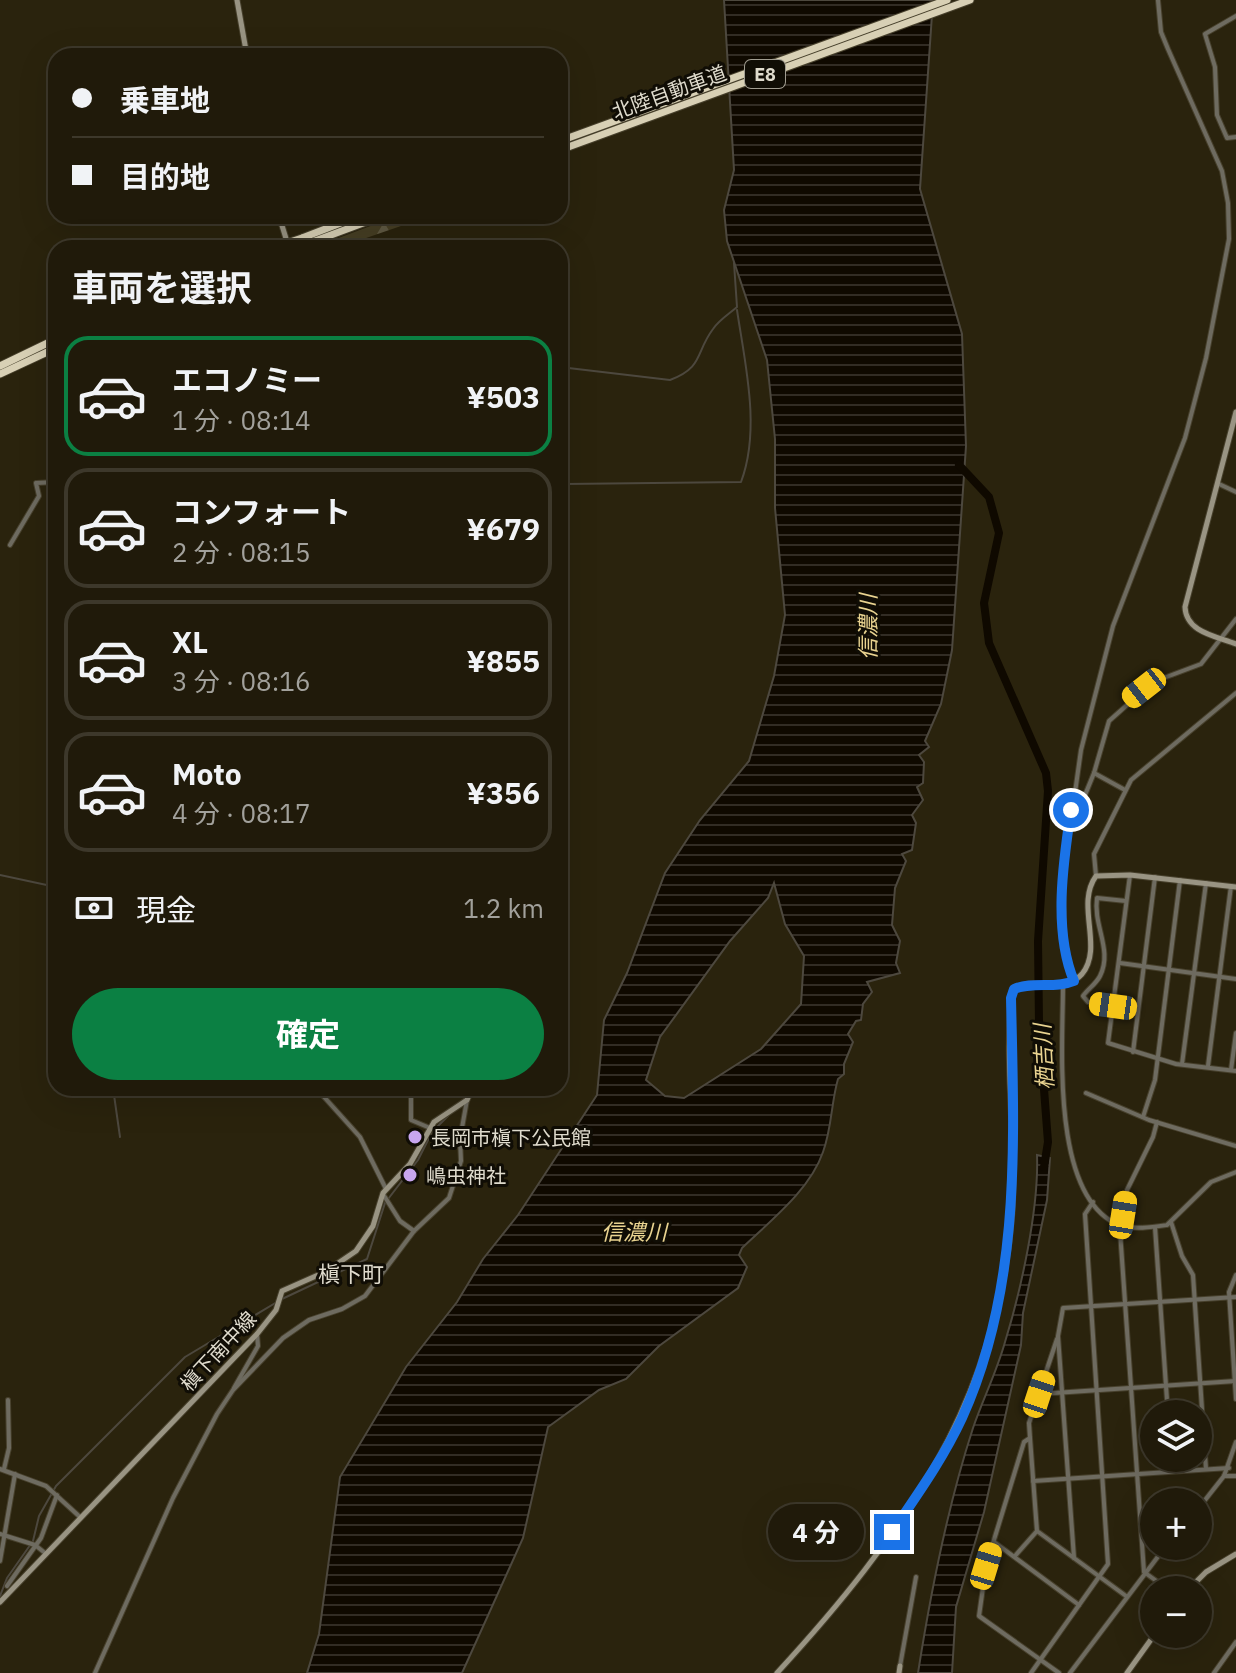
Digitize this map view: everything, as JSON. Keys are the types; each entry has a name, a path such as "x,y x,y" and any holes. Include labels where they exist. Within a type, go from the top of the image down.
{"highway":[{"name":"北陸自動車道","path":"568,138 947,0"},
{"name":"北陸自動車道","path":"568,147 970,0"},
{"path":"308,240 342,224"},
{"path":"312,240 359,224"},
{"path":"0,366 48,343"},
{"path":"0,374 48,352"}],"street":[{"path":"237,0 246,48"},
{"path":"1074,981 1065,956 1063,878 1087,724 1113,626 1169,489 1197,399 1229,239 1228,203 1222,171 1165,40 1158,0"},
{"path":"1236,16 1205,34 1215,67 1220,125 1227,138 1236,137"},
{"path":"1236,412 1185,607 1191,625 1236,644"},
{"path":"10,545 39,496 36,483 48,482"},
{"path":"1219,484 1236,492"},
{"path":"1069,826 1074,822 1094,773 1102,735 1117,710 1160,678 1201,664 1236,619"},
{"path":"777,1673 828,1616 892,1532 945,1451 978,1376 1002,1286 1010,1230 1013,1155 1011,998 1017,987 1061,985 1074,981 1090,961 1089,898 1096,876 1094,854 1125,790 1137,773 1236,693"},
{"path":"1094,773 1125,790"},
{"path":"1096,876 1130,875 1233,886 1207,1067"},
{"path":"1130,875 1108,1043 1158,1059 1234,1071 1236,1033"},
{"path":"1133,1052 1155,877"},
{"path":"1143,1117 1155,1080 1180,880"},
{"path":"1182,1064 1206,883"},
{"path":"1113,1006 1088,1002 1083,996 1098,981 1105,965 1097,898 1126,901"},
{"path":"1119,963 1236,979"},
{"path":"1061,985 1064,1094 1070,1143 1076,1174 1093,1202 1121,1226 1155,1227 1171,1222 1211,1182 1236,1172"},
{"path":"1086,1093 1157,1122 1236,1146"},
{"path":"323,1096 360,1137 400,1221 414,1231"},
{"path":"411,1096 411,1120 430,1128"},
{"path":"233,1390 293,1329 365,1296 414,1231 451,1195 461,1161 460,1139 469,1096"},
{"name":"槇下南中線","path":"0,1602 9,1588 257,1334 276,1310 282,1291 325,1272 356,1251 373,1226 384,1191 410,1164 430,1128 457,1103 467,1100"},
{"path":"1144,1572 1121,1226 1127,1190 1157,1122"},
{"path":"1031,1673 1100,1577 1108,1561 1085,1214 1093,1202"},
{"path":"1171,1222 1182,1256 1193,1275 1201,1400"},
{"path":"1155,1227 1167,1400"},
{"path":"1236,1275 1229,1287 1236,1399"},
{"path":"1015,1556 1037,1531 1029,1423 1058,1336 1063,1308 1236,1297"},
{"path":"95,1673 177,1489 211,1424 258,1346 257,1334"},
{"path":"1058,1336 1074,1558"},
{"path":"1039,1394 1235,1381"},
{"path":"8,1400 9,1448 2,1469 40,1483 80,1517"},
{"path":"1030,1438 1024,1442 983,1580 979,1616 1059,1673"},
{"path":"1212,1491 1229,1468 1236,1442"},
{"path":"1212,1469 1229,1468"},
{"path":"1033,1481 1160,1472"},
{"path":"0,1561 2,1535 15,1474"},
{"path":"1224,1476 1236,1476"},
{"path":"0,1583 9,1588 35,1545 57,1495"},
{"path":"1037,1531 1126,1596"},
{"path":"2,1535 35,1545 45,1553"},
{"path":"994,1542 1079,1605"},
{"path":"1202,1576 1236,1554"},
{"path":"1070,1673 1154,1560"},
{"path":"1144,1572 1150,1576"},
{"path":"900,1670 916,1577"},
{"path":"1214,1673 1236,1642"},
{"path":"1127,1673 1145,1648"}],"green space":[{"path":"376,224 407,224 360,240 333,240"}],"water":[{"name":"信濃川","path":"724,0 933,0 920,189 962,334 966,446 952,650 941,704 925,741 929,747 919,755 924,762 923,783 917,787 923,800 912,815 916,823 912,850 902,854 906,861 895,888 892,925 900,941 896,963 900,973 867,982 872,992 863,1004 861,1020 856,1021 848,1034 853,1042 844,1064 844,1074 838,1079 823,1152 799,1192 742,1248 739,1255 747,1267 738,1288 659,1346 626,1379 599,1390 548,1427 523,1538 462,1673 307,1673 319,1634 340,1477 406,1367 457,1302 483,1259 518,1215 597,1095 604,1020 627,973 665,873 700,820 749,761 774,676 785,615 775,508 775,439 767,360 727,241 724,210 734,170","holes":["774,883 785,924 804,956 801,1004 761,1049 684,1098 665,1096 646,1080 660,1037 730,941 768,898"]},
{"path":"1037,1155 1050,1158 1047,1200 1023,1313 1021,1345 984,1512 956,1607 952,1673 918,1673 934,1580 955,1488 973,1428 1002,1353 1023,1274 1035,1200"}],"waterway":[{"path":"568,368 670,380 689,370 715,326 737,307 734,263"},
{"path":"568,484 741,482 747,462 751,419 737,310"},
{"name":"栖吉川","path":"959,465 989,497 999,533 984,603 989,643 1046,773 1048,791 1038,941 1039,1023 1048,1142 1044,1167"},
{"path":"0,875 48,885"},
{"path":"114,1096 120,1137"},
{"path":"464,1100 465,1096"},
{"path":"282,1299 367,1259 385,1203 418,1160 432,1132 448,1116"},
{"path":"0,1596 7,1578 33,1541 39,1516 56,1486 185,1357 277,1302"}],"place":[{"name":"長岡市槇下公民館","path":"415,1137"},
{"name":"嶋虫神社","path":"410,1175"}],"district":[{"name":"槇下町","path":"351,1273"}],"route":[{"path":"892,1532 955,1432 972,1393 995,1319 1007,1253 1013,1189 1011,998 1014,989 1023,985 1063,985 1074,981 1065,956 1064,938 1063,878 1071,810"}]}
